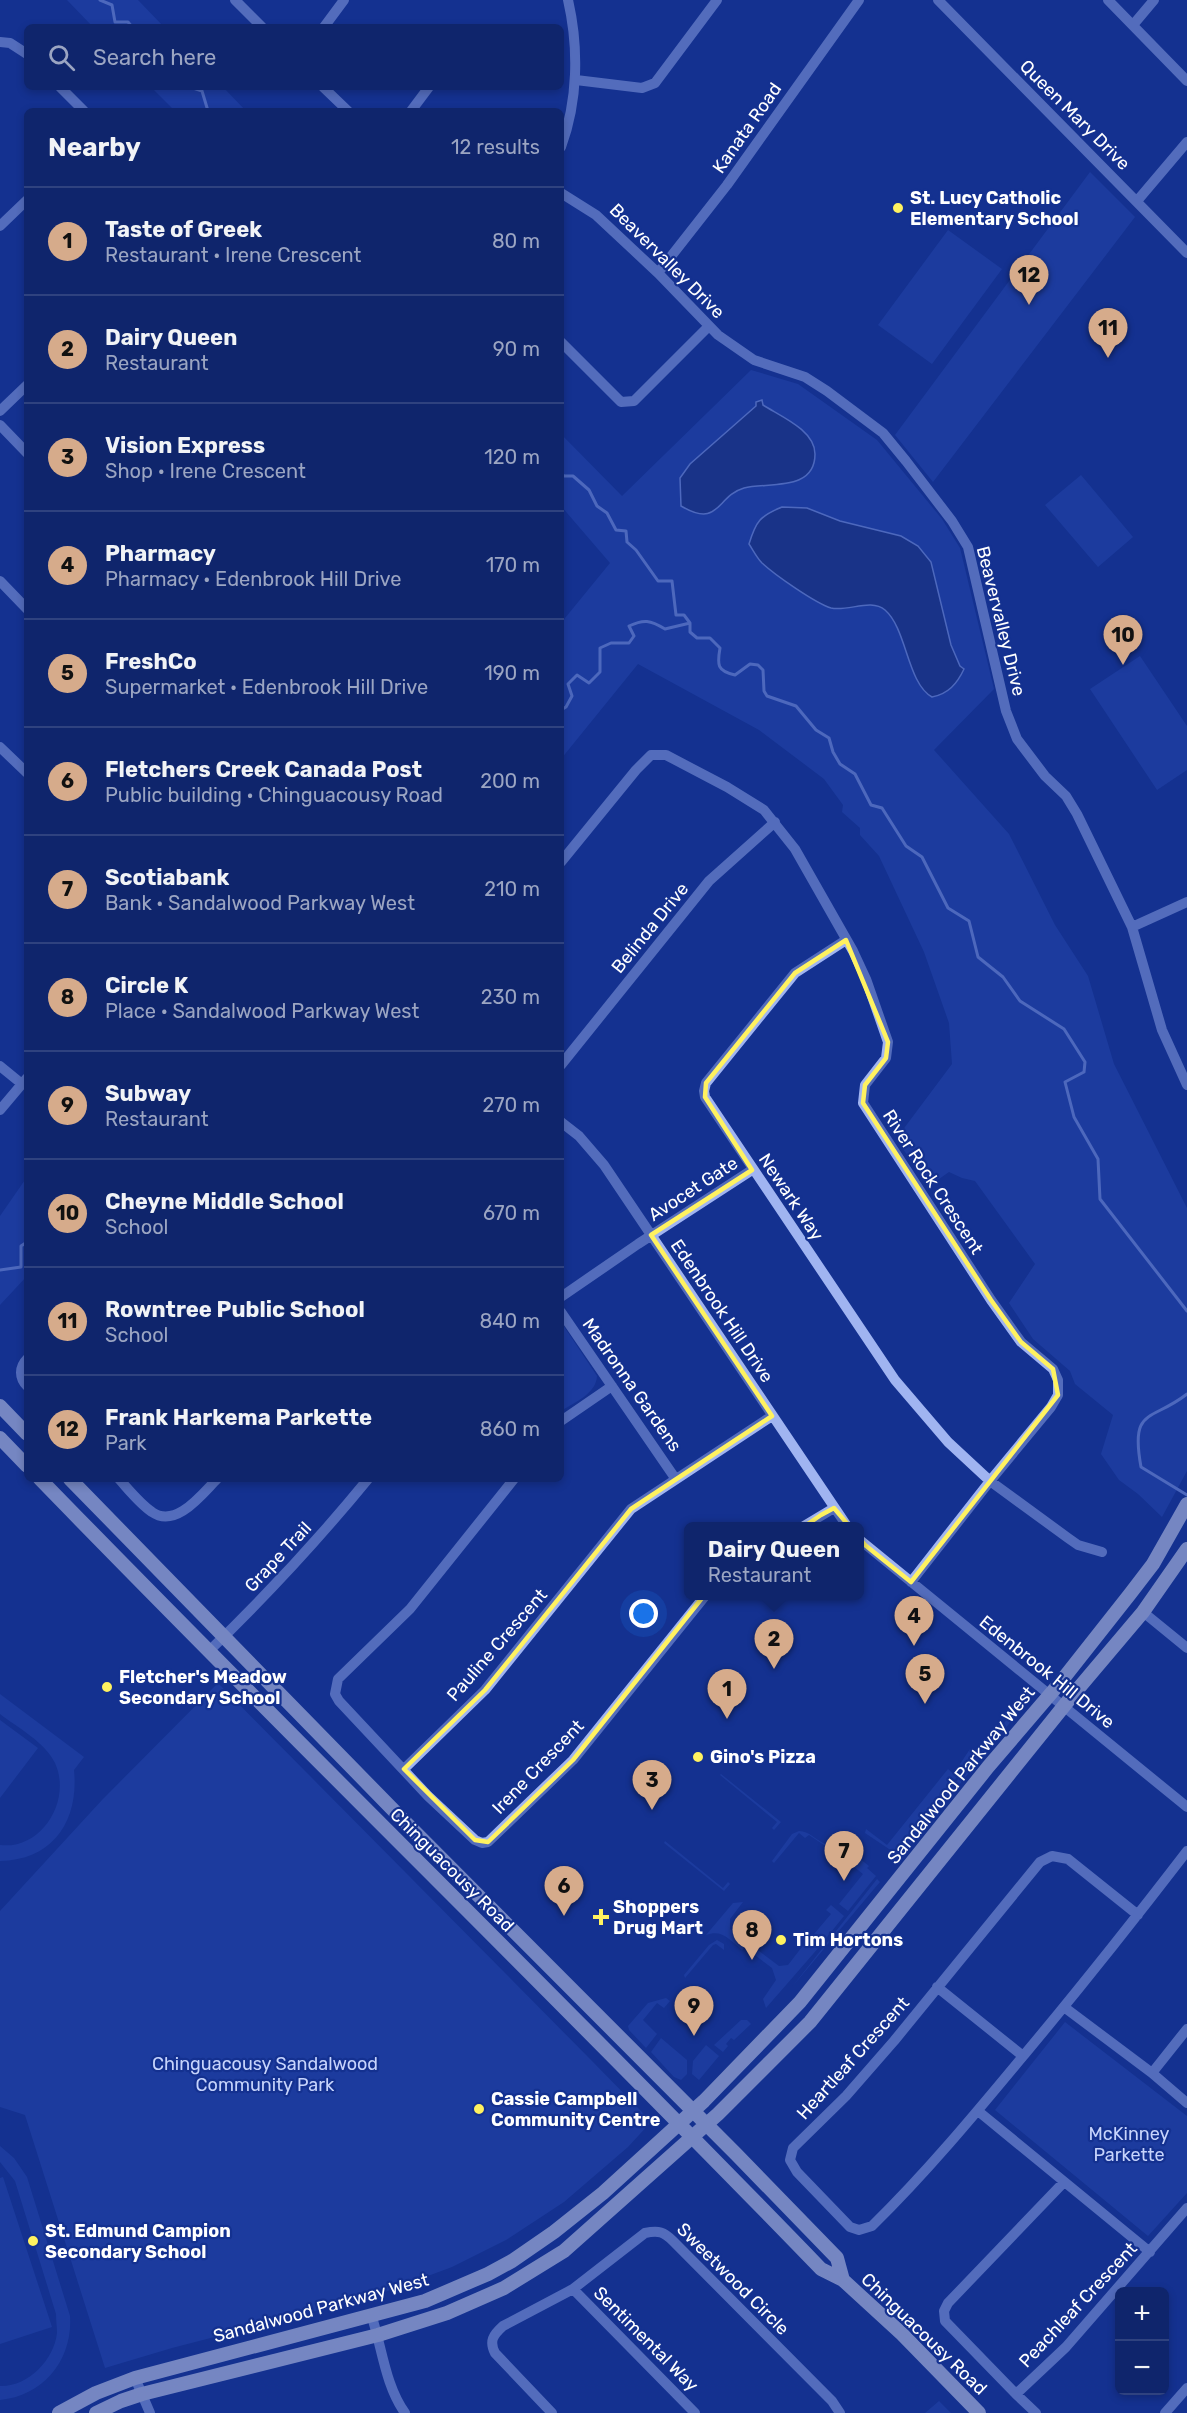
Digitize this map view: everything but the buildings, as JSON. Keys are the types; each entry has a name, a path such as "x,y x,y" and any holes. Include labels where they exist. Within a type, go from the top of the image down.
{"main road":[{"path":"0,1407 24,1431"},
{"path":"0,1438 24,1463"},
{"name":"Chinguacousy Road","path":"43,1482 208,1652 693,2137 821,2270 843,2280 903,2334 979,2413"},
{"name":"Chinguacousy Road","path":"73,1482 837,2258 843,2280"},
{"name":"Sandalwood Parkway West","path":"58,2413 96,2392 135,2378 425,2301 512,2261 554,2232 594,2200 680,2124 800,2002 1130,1594 1152,1564 1187,1504"},
{"name":"Sandalwood Parkway West","path":"96,2413 142,2394 378,2335 447,2313 504,2288 564,2251 707,2125 756,2079 810,2022 1143,1612 1187,1549"}],"street":[{"path":"235,0 259,24"},
{"path":"326,24 344,0"},
{"path":"564,138 576,80 574,25 568,0"},
{"path":"576,80 642,88 655,83 717,0"},
{"name":"Kanata Road","path":"658,273 727,185 860,0"},
{"name":"Queen Mary Drive","path":"938,0 1187,253"},
{"path":"1108,0 1187,81"},
{"path":"1133,25 1154,0"},
{"path":"0,42 10,43 24,52"},
{"path":"63,90 81,108"},
{"path":"326,90 345,108"},
{"path":"413,108 427,90"},
{"path":"1137,201 1187,142"},
{"name":"Beavervalley Drive","path":"564,195 596,214 718,335 754,360 812,381 883,434 952,521 968,547 1006,711 1017,739 1045,776 1066,796 1077,814 1132,927 1162,1030 1182,1061 1187,1085"},
{"path":"0,226 24,203"},
{"path":"564,345 621,402 634,401 709,326"},
{"path":"0,411 24,388"},
{"path":"0,425 24,450"},
{"path":"0,581 24,606"},
{"path":"0,747 24,770"},
{"name":"River Rock Crescent","path":"564,858 636,770 651,755 666,755 727,787 764,810 775,822 795,849 866,979 888,1042 886,1059 865,1085 863,1103 991,1300 1022,1342 1053,1369 1058,1380 1058,1395 1051,1407 911,1582"},
{"name":"Belinda Drive","path":"564,1061 709,881 775,822"},
{"path":"1132,927 1187,902"},
{"name":"Newark Way","path":"846,940 795,973 706,1083 705,1097 895,1380 948,1442 990,1481 1068,1538 1078,1545 1102,1552"},
{"path":"0,1066 24,1080"},
{"path":"0,1110 24,1082"},
{"name":"Edenbrook Hill Drive","path":"564,1124 579,1136 604,1164 844,1522"},
{"name":"Avocet Gate","path":"564,1295 651,1235 753,1170"},
{"name":"Madronna Gardens","path":"564,1316 675,1478"},
{"path":"24,1362 21,1372 24,1379"},
{"path":"564,1419 612,1386"},
{"name":"Pauline Crescent","path":"404,1768 485,1690 631,1509 772,1416"},
{"path":"122,1482 153,1513 166,1517 183,1512 214,1482"},
{"name":"Grape Trail","path":"208,1652 333,1522 366,1482"},
{"path":"404,1768 339,1701 335,1694 338,1679 410,1609 512,1482"},
{"path":"812,1522 834,1508"},
{"name":"Edenbrook Hill Drive","path":"864,1543 1187,1807"},
{"name":"Irene Crescent","path":"404,1768 428,1796 475,1840 482,1843 488,1842 573,1760 702,1600"},
{"path":"1143,1612 1187,1648"},
{"name":"Heartleaf Crescent","path":"1138,1915 1068,1859 1046,1857 846,2096 793,2148 790,2160 796,2172 850,2227 859,2230 872,2226 956,2138 1064,2007 1138,1915 1187,1851"},
{"path":"937,1987 1023,2056"},
{"path":"1064,2007 1152,2073 1187,2103"},
{"path":"1152,2073 1187,2029"},
{"path":"978,2111 1150,2252"},
{"name":"Peachleaf Crescent","path":"1064,2182 948,2303 944,2311 945,2321 1016,2394 1066,2347 1187,2208"},
{"name":"Sweetwood Circle","path":"552,2413 495,2354 491,2345 494,2334 503,2326 573,2289 645,2233 662,2231 832,2401 840,2413"},
{"name":"Sentimental Way","path":"573,2289 695,2413"},
{"path":"371,2314 391,2384 398,2403 405,2413"},
{"path":"135,2378 150,2413"},
{"path":"1165,2413 1187,2388"},
{"path":"1016,2394 1036,2413"}],"highlighted area":[{"path":"846,940 888,1042 886,1058 865,1085 863,1103 991,1300 1021,1342 1053,1369 1058,1395 911,1582 865,1545 834,1508 821,1515 706,1593 573,1760 488,1842 475,1840 404,1769 485,1690 631,1509 772,1416 651,1235 752,1170 705,1097 706,1083 795,973"}],"green space":[{"path":"67,0 138,0 161,24 90,24"},
{"path":"154,90 226,90 243,108 172,108"},
{"path":"1090,172 1135,217 933,482 895,435"},
{"path":"948,230 1002,269 932,364 878,325"},
{"path":"751,370 798,384 877,440 942,519 960,548 994,689 934,750 1009,834 1055,925 1088,976 1114,1064 1187,1208 1187,1471 1162,1517 1119,1480 1101,1454 1113,1415 1075,1384 1070,1371 1033,1339 1009,1303 1035,1264 975,1181 949,1172 929,1186 896,1139 952,1064 949,1023 924,952 879,856 860,835 860,828 842,812 843,805 824,779 759,730 638,664 564,755 564,619 610,563 564,509 564,437 622,496"},
{"path":"1081,475 1133,537 1098,567 1045,505"},
{"path":"1140,656 1187,726 1187,770 1157,790 1090,689"},
{"path":"24,1181 24,1279 0,1305 0,1216"},
{"path":"564,1326 597,1376 593,1388 564,1409"},
{"name":"Chinguacousy Sandalwood Community Park","path":"218,1683 593,2062 650,2123 628,2147 564,2202 506,2240 452,2267 377,2295 172,2348 105,2368 25,2115 0,2107 0,1911 102,1800"},
{"path":"0,1694 84,1757 74,1770 72,1805 67,1821 59,1834 35,1853 19,1859 0,1861 0,1845 29,1840 50,1820 56,1807 59,1777 55,1763 45,1748 0,1714"},
{"path":"1023,1700 1017,1714 902,1855 897,1854"},
{"path":"0,1720 38,1748 0,1798"},
{"path":"970,1749 976,1754 960,1773 956,1770"},
{"path":"948,1769 957,1777 895,1853 865,1833 866,1829 887,1845"},
{"path":"721,1774 781,1822 774,1830 772,1828 777,1822"},
{"path":"803,1831 825,1844 852,1854 869,1866 867,1868 876,1876 848,1911 839,1904 863,1874 839,1855 835,1859 827,1847 809,1835 805,1838 799,1833 774,1863 772,1861 792,1834"},
{"path":"665,1841 723,1888 728,1882 730,1884 724,1891 664,1843"},
{"path":"877,1879 880,1882 792,1987"},
{"path":"743,1902 730,1919 730,1929 779,1966 788,1965 808,1936 820,1946 766,2008 763,1999 776,1980 772,1968 745,1947 742,1950 721,1934 706,1935 733,1903"},
{"path":"831,1905 844,1916 823,1942 814,1934 831,1914 826,1910"},
{"path":"717,1940 724,1944 724,1950 716,1944 713,1945 685,1978 684,1975 709,1945"},
{"path":"666,1998 670,2001 664,2008 657,2003 643,2020 657,2034 646,2048 628,2026 648,2003"},
{"path":"741,2020 747,2020 751,2024 734,2040 731,2038 723,2052 714,2045"},
{"name":"McKinney Parkette","path":"1065,2022 1187,2116 1187,2193 1148,2236 995,2110"},
{"path":"661,2038 687,2060 687,2074 681,2080 674,2077 651,2052"},
{"path":"706,2045 719,2056 699,2080 692,2074 693,2061"},
{"path":"0,2146 14,2158 27,2177 70,2316 70,2332 67,2347 53,2373 30,2391 0,2400 0,2386 20,2382 30,2377 45,2362 51,2353 57,2333 56,2314 15,2181 0,2162"},
{"path":"3,2177 52,2327 0,2344 0,2178"},
{"path":"939,2401 951,2413 925,2413"}],"shaded area":[{"path":"762,400 763,405 795,425 809,438 815,454 813,466 807,474 789,483 744,488 728,497 711,513 694,512 681,506 680,478 690,464 756,406 756,402"},
{"path":"782,507 807,508 840,521 901,536 918,546 931,562 951,645 960,666 964,669 951,688 932,697 924,690 917,680 898,630 885,610 873,605 831,608 795,588 762,563 749,544 760,520"}],"waterway":[{"path":"100,0 112,5 115,22 130,24"},
{"path":"199,90 202,91 207,108"},
{"path":"564,476 573,476 589,490 597,506 607,513 616,530 626,531 627,542 636,550 658,581 672,581 676,615 684,615 690,623 690,632 697,638 710,638 720,648 719,663 722,669 735,675 750,664 758,665 763,670 764,691 767,696 796,706 816,730 829,738 840,764 855,774 871,805 882,808 906,846 922,857 948,908 969,921 978,957 1003,977 1020,1001 1064,1029 1085,1062 1084,1072 1065,1082 1074,1117 1098,1159 1100,1199 1187,1311"},
{"path":"564,708 572,696 568,684 577,675 589,683 600,672 600,648 611,643 629,643 634,636 629,626 647,622 665,629 690,623"},
{"path":"0,1270 21,1267 21,1246 24,1244"},
{"path":"1187,1394 1146,1418 1138,1434 1141,1467 1187,1495"}],"place":[{"name":"St. Lucy Catholic Elementary School","path":"898,208"},
{"name":"Frank Harkema Parkette","path":"1029,305"},
{"name":"Rowntree Public School","path":"1108,358"},
{"name":"Cheyne Middle School","path":"1123,665"},
{"name":"Pharmacy","path":"914,1646"},
{"name":"Dairy Queen","path":"774,1669"},
{"name":"Fletcher's Meadow Secondary School","path":"107,1687"},
{"name":"FreshCo","path":"925,1704"},
{"name":"Taste of Greek","path":"727,1719"},
{"name":"Gino's Pizza","path":"698,1757"},
{"name":"Vision Express","path":"652,1810"},
{"name":"Scotiabank","path":"844,1881"},
{"name":"Fletchers Creek Canada Post","path":"564,1916"},
{"name":"Shoppers Drug Mart","path":"601,1917"},
{"name":"Tim Hortons","path":"781,1940"},
{"name":"Circle K","path":"752,1960"},
{"name":"Subway","path":"694,2036"},
{"name":"Cassie Campbell Community Centre","path":"479,2109"},
{"name":"St. Edmund Campion Secondary School","path":"33,2241"}]}
